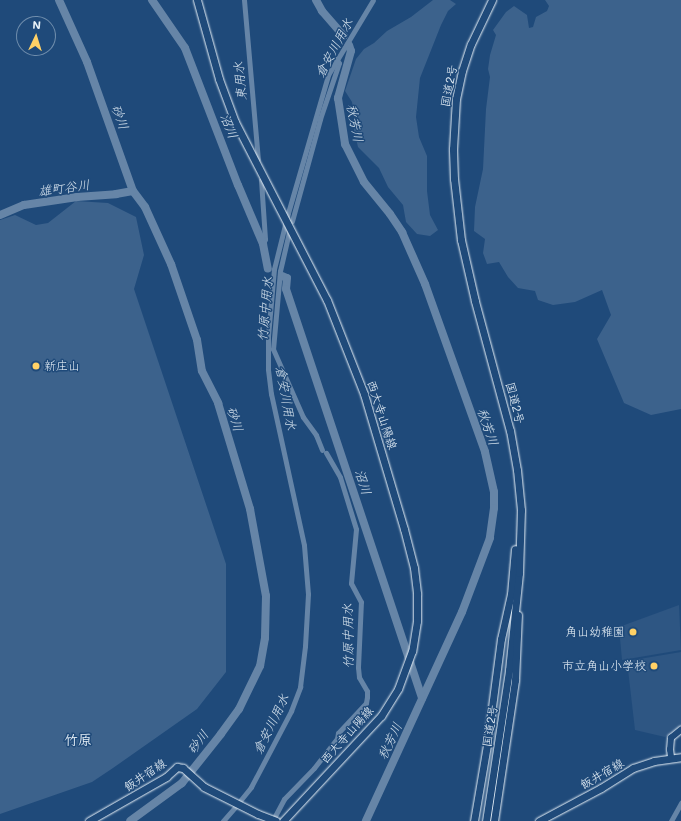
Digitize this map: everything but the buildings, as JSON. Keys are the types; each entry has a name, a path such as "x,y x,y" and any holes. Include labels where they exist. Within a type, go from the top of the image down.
{"main road":[{"name":"西大寺山陽線","path":"197,0 219,79 235,122 327,300 347,347 364,394 385,461 414,568 417,594 417,621 412,651 398,689 381,716 283,821"},
{"name":"国道2号","path":"486,821 504,712 521,510 517,470 510,430 468,274 462,240 454,179 454,123 462,71 471,44 492,0"},
{"path":"474,821 487,745 491,711 517,568"},
{"path":"494,821 511,713 518,644 520,586 517,568"},
{"name":"飯井宿線","path":"539,821 601,788 633,768 671,757 681,757"},
{"name":"飯井宿線","path":"89,821 159,780 177,767 183,768 201,785 258,814 276,821"}],"street":[{"path":"671,757 671,738 681,730"}],"shaded area":[{"path":"433,0 450,0 456,4 448,11 441,25 420,78 416,117 419,137 427,156 427,191 430,215 438,230 430,236 417,234 406,222 403,205 388,187 379,168 358,147 354,130 355,123 352,102 345,91 356,59 364,49 374,43 387,31 411,17"},
{"path":"545,0 681,0 681,409 651,415 624,403 597,339 611,315 602,290 575,302 553,305 538,300 535,291 518,288 508,277 499,262 487,264 483,253 485,239 474,231 475,207 483,169 486,109 490,77 488,69 490,55 496,35 493,30 506,12 514,6 527,15 529,28 533,27 536,17 547,11 549,6"},
{"path":"76,201 108,203 136,217 144,255 134,289 226,564 226,672 197,709 92,782 0,814 0,220 15,215 36,225 48,223"},
{"path":"679,605 681,650 622,660 619,627"},
{"path":"681,652 681,726 665,737 635,730 627,661"}],"waterway":[{"name":"砂川","path":"59,0 87,62 133,191 145,207 171,264 197,340 202,371 218,403 250,509 266,596 265,638 260,666 239,709 182,783 130,821"},
{"name":"沼川","path":"152,0 185,48 238,185 263,244 268,269"},
{"name":"東用水","path":"244,0 258,159"},
{"name":"秋芳川","path":"316,0 322,11 344,36"},
{"name":"倉安川用水","path":"239,802 251,787 291,711 300,687 305,646 308,594 304,545 271,394 268,369 268,336 274,269 288,213 328,75 373,0"},
{"name":"秋芳川","path":"349,45 351,51 338,98 345,144 364,182 390,214 402,232 425,284 485,452 494,492 494,508 490,538 462,612 366,821"},
{"name":"竹原中用水","path":"292,221 320,119 339,63 336,59"},
{"name":"東用水","path":"261,180 265,239 263,244"},
{"name":"雄町谷川","path":"0,215 24,205 133,191"},
{"name":"竹原中用水","path":"289,232 280,271 273,349 303,417 316,435 322,450"},
{"name":"沼川","path":"282,276 287,278 286,289 422,698"},
{"name":"竹原中用水","path":"275,816 284,799 314,768 337,739 338,733 366,703 367,697 367,691 359,677 358,667 361,602 351,583 356,529 340,477 326,453"},
{"path":"671,821 681,803"},
{"name":"倉安川用水","path":"223,821 235,807"}],"place":[{"name":"新庄山","path":"36,366"},
{"name":"角山幼稚園","path":"633,632"},
{"name":"市立角山小学校","path":"654,666"}],"district":[{"name":"竹原","path":"78,740"}]}
